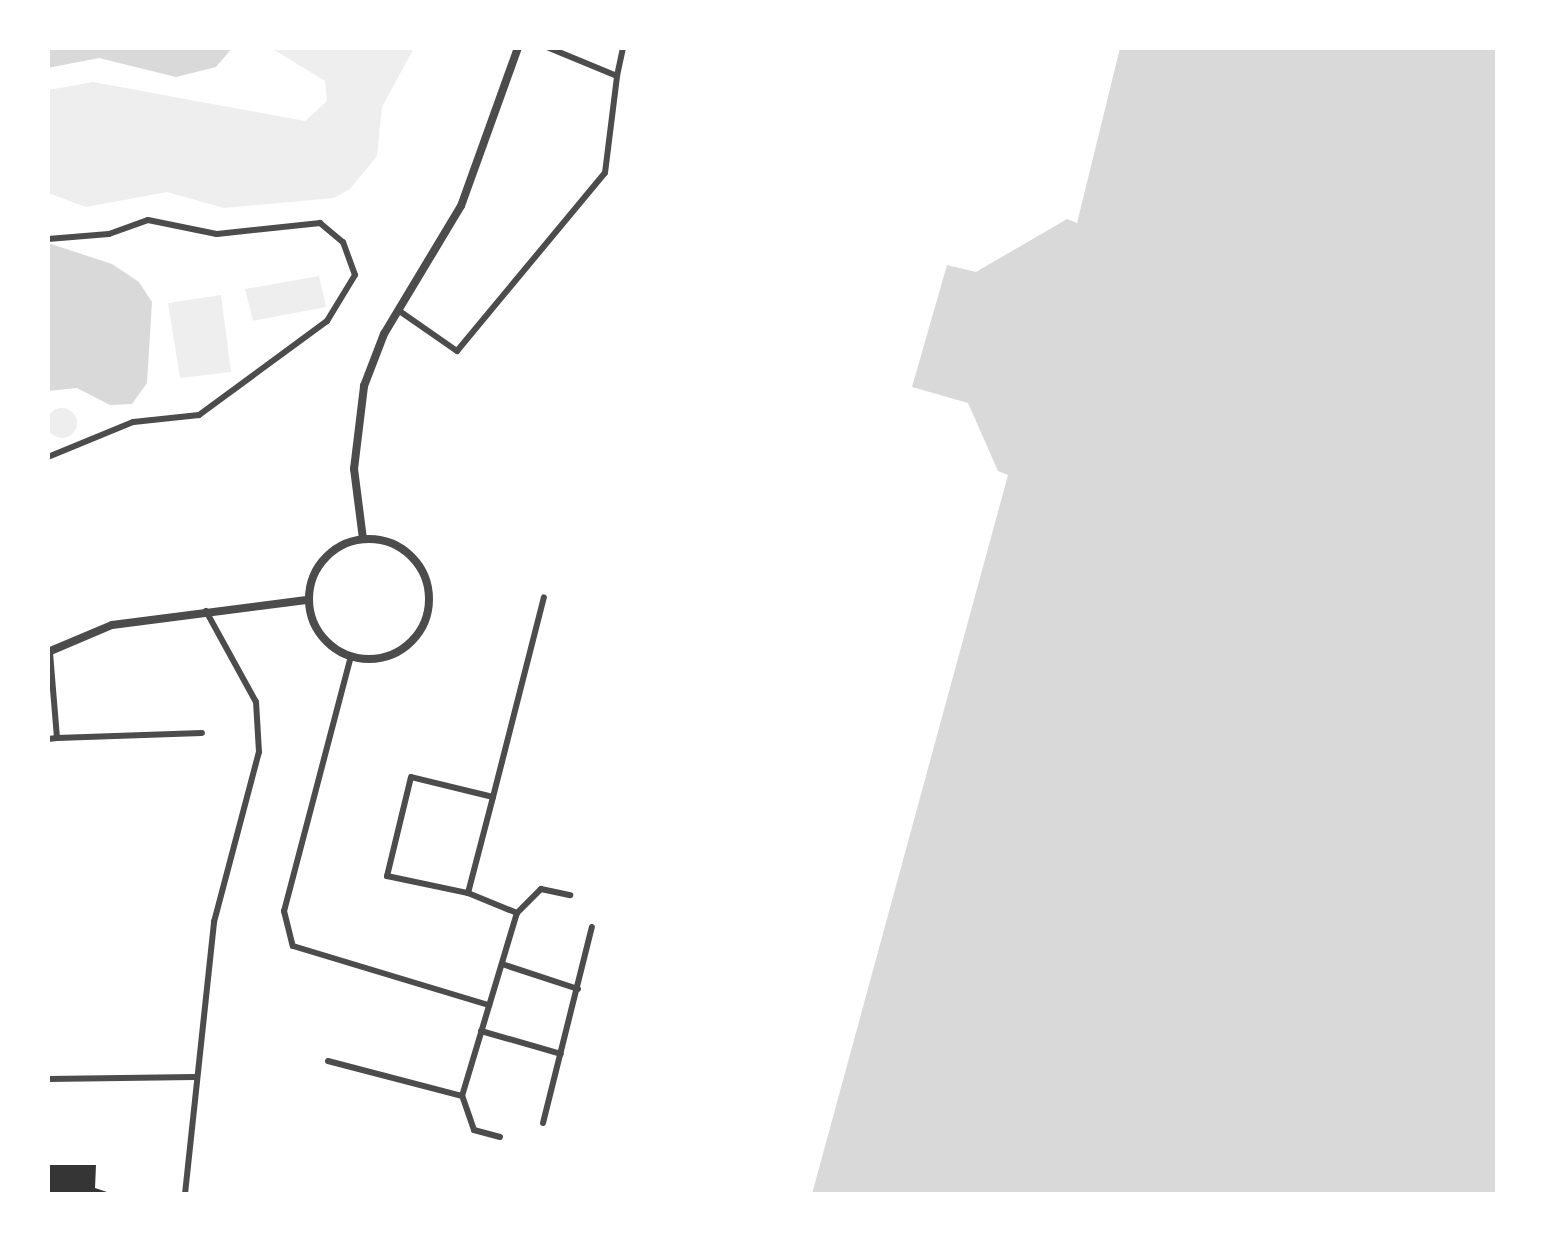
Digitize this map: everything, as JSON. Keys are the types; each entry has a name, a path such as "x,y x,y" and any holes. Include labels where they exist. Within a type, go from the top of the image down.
{"street":[{"path":"363,539 354,469 359,413 398,310 461,206 518,48"},
{"path":"363,539 401,548 425,577 430,596 419,632 406,647 379,658 351,656 320,635 308,600 318,565 363,539"},
{"path":"49,652 112,625 308,600"}],"lane":[{"path":"549,48 617,76"},
{"path":"398,310 457,351 605,173 623,48"},
{"path":"48,239 156,219 217,234 320,223 343,242 355,275 327,321 199,415 133,422 48,457"},
{"path":"468,893 544,597"},
{"path":"185,1194 195,1077 214,922 259,752 256,702 206,611"},
{"path":"49,652 57,738"},
{"path":"351,656 284,911 293,946 489,1005"},
{"path":"48,739 202,733"},
{"path":"493,797 411,777 387,876 468,893 517,913"},
{"path":"500,1137 474,1130 462,1096 517,913 541,889 570,895"},
{"path":"543,1123 592,927"},
{"path":"502,964 578,989"},
{"path":"481,1031 561,1054"},
{"path":"328,1061 462,1096"},
{"path":"48,1079 195,1077"}],"shaded area":[{"path":"48,48 232,48 216,67 176,77 99,58 48,68"},
{"path":"271,48 414,48 382,107 377,156 350,189 334,198 224,208 167,192 86,207 48,193 48,90 93,82 305,121 327,101 325,81"},
{"path":"1120,48 1497,48 1497,1194 812,1194 1008,475 998,471 968,403 912,387 947,265 976,272 1067,219 1077,223"},
{"path":"48,243 112,264 139,282 152,302 147,383 132,404 110,405 77,388 48,391"},
{"path":"319,276 326,307 253,321 245,289"},
{"path":"221,295 231,372 180,378 168,303"},
{"path":"62,408 73,412 77,423 73,434 62,438 51,434 47,423 51,412"}],"building":[{"path":"48,1165 96,1165 95,1188 113,1194 48,1194"}]}
